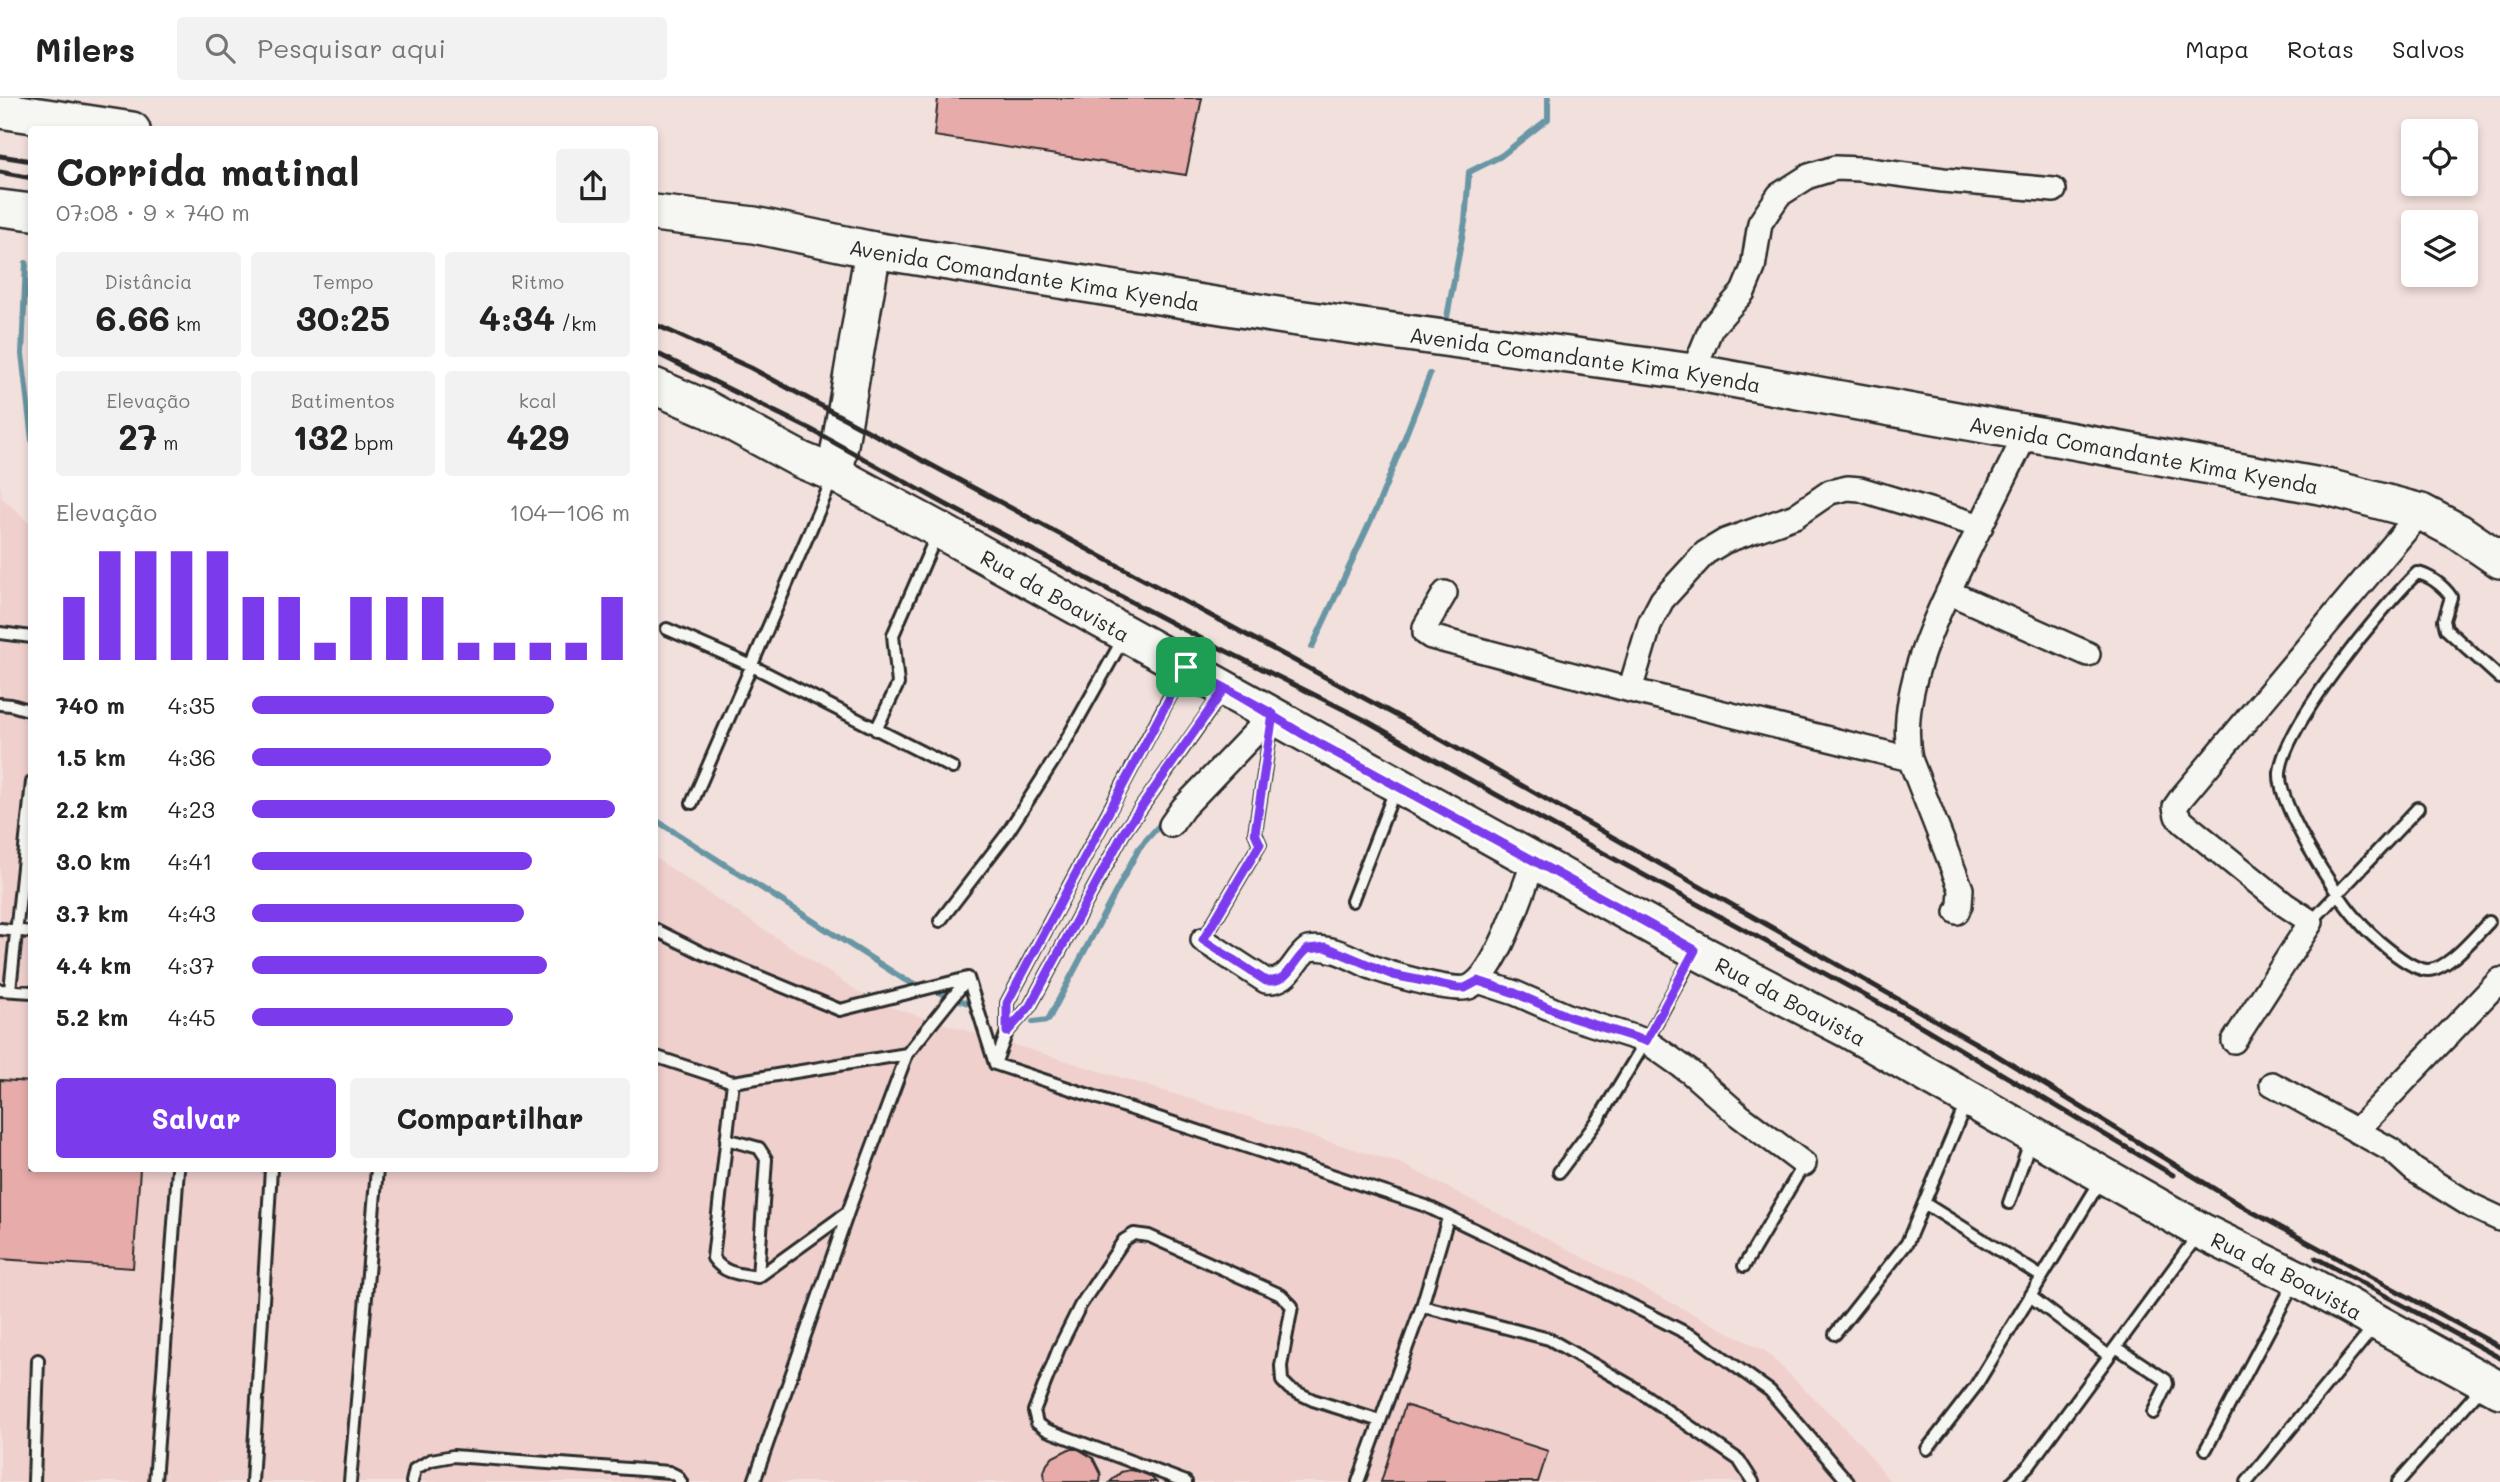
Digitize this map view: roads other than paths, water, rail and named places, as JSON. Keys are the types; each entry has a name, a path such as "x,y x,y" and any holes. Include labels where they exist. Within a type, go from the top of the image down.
{"main road":[{"path":"0,110 106,126"},
{"path":"0,208 28,212"},
{"name":"Avenida Comandante Kima Kyenda","path":"658,213 754,225 873,250 1290,317 1693,372 2331,488 2421,512 2459,531 2500,559"},
{"path":"848,481 873,250"},
{"name":"Rua da Boavista","path":"658,388 705,408 939,530 1273,714 1320,744 1535,859 1695,950 1850,1031 2201,1231 2297,1278 2493,1386"}],"street":[{"path":"1693,372 1711,328 1743,292 1753,268 1760,223 1779,195 1809,176 1835,168 1861,169 2054,190"},
{"path":"1957,912 1961,896 1956,873 1910,759 1906,744 1907,720 1919,662 1948,592 2026,434"},
{"path":"1630,690 1650,623 1662,600 1704,553 1725,541 1795,516 1830,492 1848,488 1860,489 1980,526"},
{"path":"2234,1041 2311,922 2184,823 2177,816 2175,807 2421,512"},
{"path":"1948,592 2088,654"},
{"path":"1445,593 1425,627 1425,633 1429,635 1630,690 1910,759"},
{"path":"1171,825 1183,808 1273,714"},
{"path":"1203,940 1266,981 1276,982 1284,978 1308,949 1326,947 1393,975 1465,988 1478,981 1493,963 1535,859"},
{"path":"2356,1131 2500,980"},
{"path":"1478,981 1515,993 1570,1017 1646,1041 1690,1072 1740,1116 1804,1164"},
{"path":"2272,1084 2393,1151 2414,1170 2472,1206 2500,1219"}],"lane":[{"path":"692,803 752,666 848,481"},
{"path":"876,730 898,684 893,635 939,530"},
{"path":"2489,922 2447,964 2429,971 2414,968 2356,919 2337,893 2286,802 2280,774 2287,747 2305,713 2366,632 2417,573 2447,590 2451,597 2444,620 2446,629 2500,678"},
{"path":"667,629 752,666 953,768"},
{"path":"0,633 28,636"},
{"path":"940,921 1006,835 1063,746 1126,634"},
{"path":"995,1064 1007,1032 1007,1003 1186,667"},
{"path":"1007,1032 1030,1006 1124,832 1225,688"},
{"path":"0,704 28,711"},
{"path":"1203,940 1260,844 1255,833 1273,714"},
{"path":"1352,901 1398,784"},
{"path":"2311,922 2418,808"},
{"path":"28,817 15,931 5,990 28,992"},
{"path":"0,929 28,932"},
{"path":"658,931 702,953 840,1010 968,978"},
{"path":"1559,1172 1598,1119 1646,1041 1695,950"},
{"path":"968,978 995,1064"},
{"path":"754,1482 906,1054 968,978"},
{"path":"658,1057 733,1082 906,1054"},
{"path":"995,1064 1426,1206 1696,1338 1769,1391 1848,1482"},
{"path":"733,1082 713,1258 728,1272 758,1277 848,1212"},
{"path":"1835,1334 1907,1243 1969,1098"},
{"path":"2009,1203 2032,1136"},
{"path":"726,1139 759,1147 766,1159 758,1277"},
{"path":"1744,1266 1804,1164"},
{"path":"155,1482 178,1172"},
{"path":"252,1482 271,1172"},
{"path":"350,1482 377,1172"},
{"path":"1927,1449 1975,1387 2104,1175"},
{"path":"1924,1203 2042,1277"},
{"path":"1358,1482 1422,1306 1448,1217"},
{"path":"2012,1482 2029,1465 2201,1231"},
{"path":"1186,1482 1047,1430 1037,1423 1034,1411 1059,1348 1080,1306 1124,1240 1134,1234 1149,1236 1282,1295 1292,1306 1280,1366 1282,1381 1290,1389 1313,1400 1380,1421"},
{"path":"2206,1449 2297,1278"},
{"path":"2030,1296 2113,1351 2166,1380 2167,1384 2153,1413"},
{"path":"1422,1306 1549,1339 1633,1387 1739,1460 1753,1482"},
{"path":"2247,1482 2378,1322"},
{"path":"34,1482 38,1360"},
{"path":"2398,1482 2493,1386"},
{"path":"412,1482 415,1469 431,1460 453,1456 669,1472 681,1482"}],"waterway":[{"path":"1447,317 1465,222 1469,172 1501,156 1548,119 1548,98"},
{"path":"26,263 22,354 28,406"},
{"path":"1312,647 1378,505 1430,374"},
{"path":"1033,1022 1048,1020 1139,848 1164,820"},
{"path":"658,822 905,980 976,1006"}],"railway":[{"path":"0,156 28,160"},
{"path":"0,172 28,177"},
{"path":"658,326 751,368 1442,740 1993,1053 2247,1209 2500,1347"},
{"path":"658,354 810,429 945,504 1204,640 1365,720 1495,794 1921,1026 2173,1175"},
{"path":"2316,1258 2500,1358"}]}
